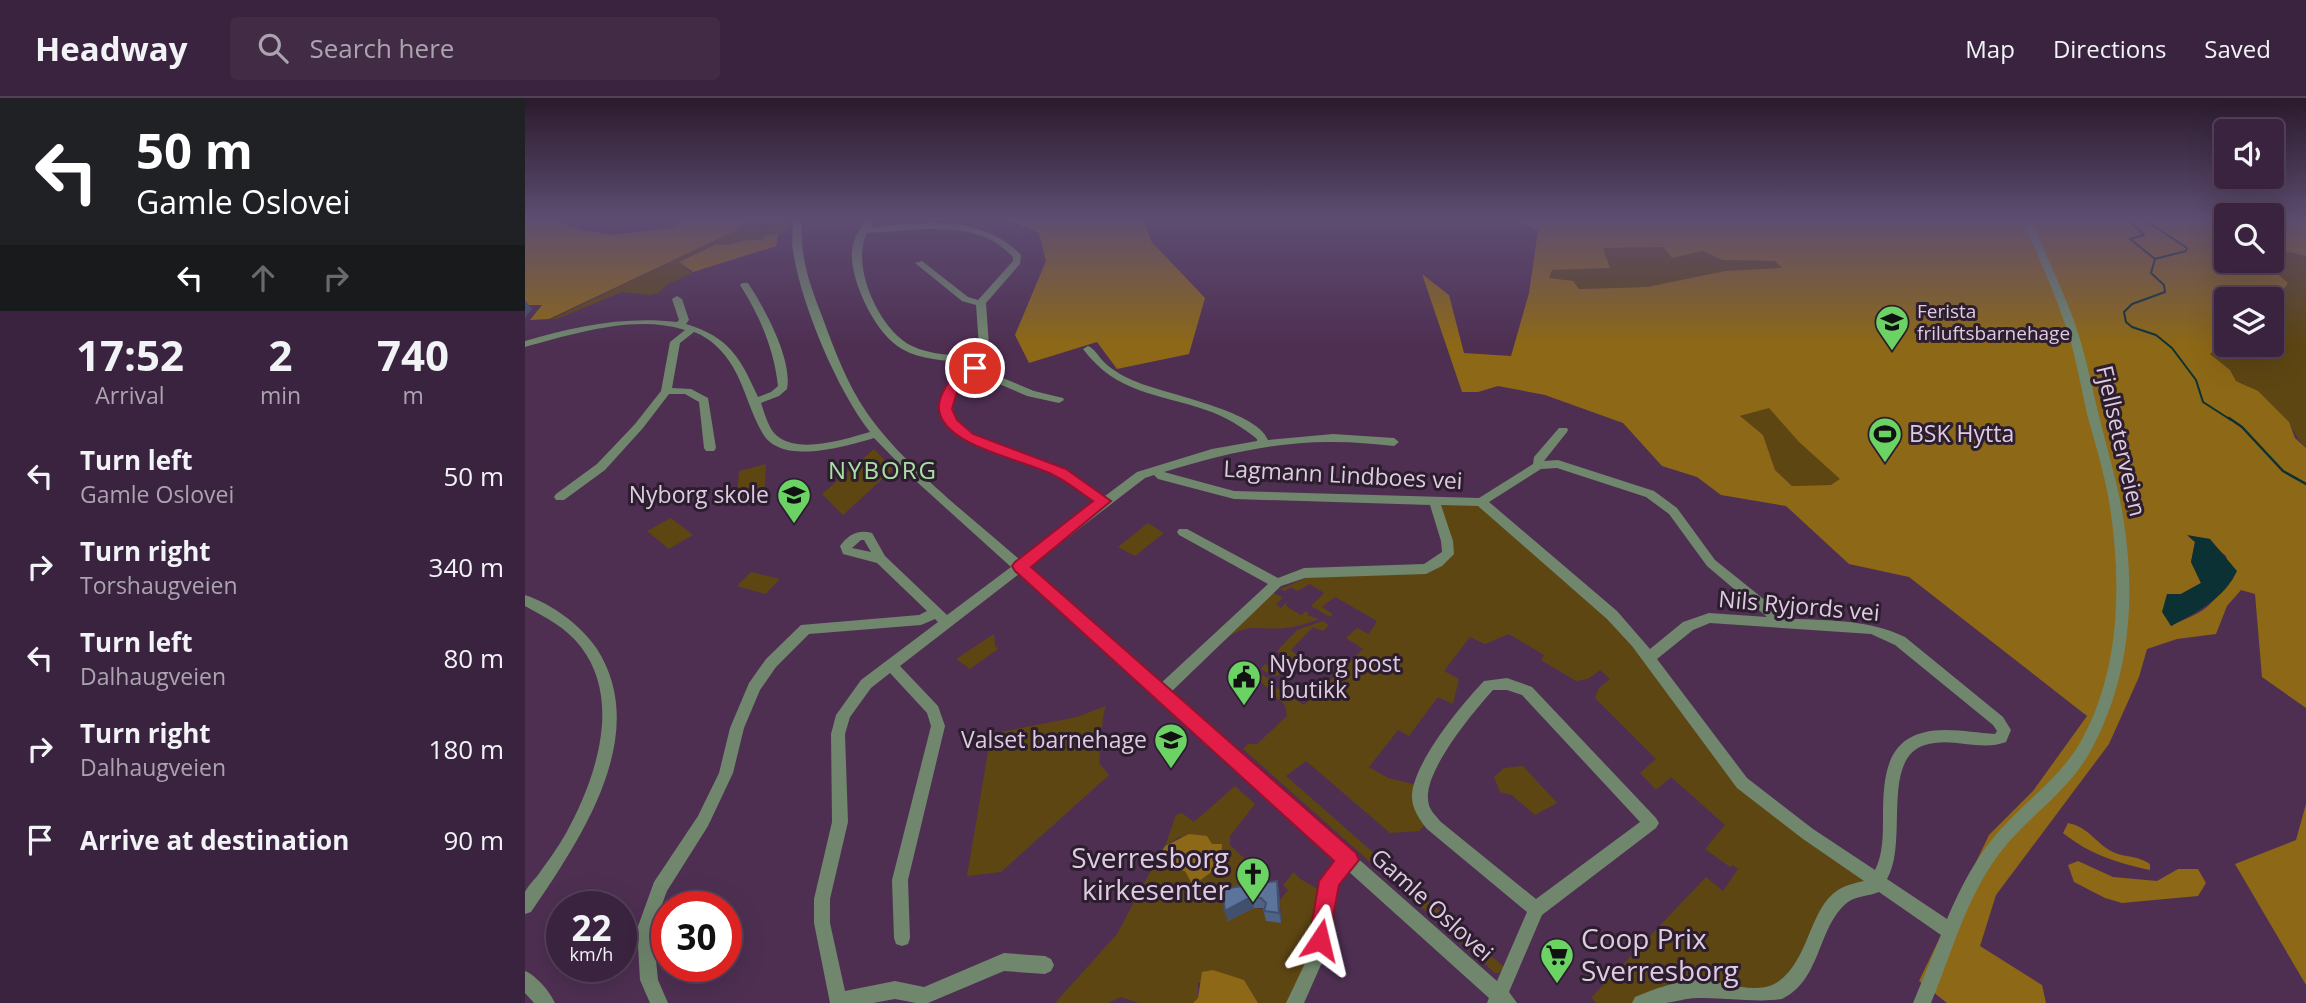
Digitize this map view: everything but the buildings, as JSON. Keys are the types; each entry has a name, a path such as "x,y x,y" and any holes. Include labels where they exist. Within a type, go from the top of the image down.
{"street":[{"name":"Gamle Oslovei","path":"799,260 850,394 874,430 898,458 1162,691 1501,1001"},
{"path":"855,260 858,278 884,329 899,344 971,364 1031,394 1059,400"},
{"path":"1017,260 981,303 984,346 947,399 946,409 951,423 968,437 1061,472 1103,501"},
{"name":"Fjellseterveien","path":"1922,1003 1950,931 1985,860 2082,752 2095,727 2121,647 2123,610 2118,518 2070,323 2044,260"},
{"path":"919,263 965,299 981,303"},
{"path":"745,285 758,304 782,368 783,387 775,394 753,402"},
{"path":"677,299 684,320 679,325"},
{"path":"525,344 564,332 609,324 637,322 679,325 721,344 731,355 769,435 778,442 806,448 828,446 874,430"},
{"path":"560,497 601,467 639,426 666,391 675,342 692,329"},
{"path":"1088,349 1097,363 1119,380 1213,409 1247,425 1263,438 1262,444"},
{"path":"666,391 687,391 704,400 710,449"},
{"path":"1539,465 1538,460 1544,451 1563,430"},
{"path":"1045,965 1004,962 924,996 895,990 839,1002 822,923 822,899 840,822 838,734 843,715 866,684 891,665 942,617 1020,566 1127,483 1155,470 1212,453 1262,444 1333,438 1394,442"},
{"path":"1481,502 1539,465 1558,464 1650,494 1673,511 1711,563 1771,613 1777,622"},
{"name":"Lagmann Lindboes vei","path":"1155,470 1162,476 1234,495 1481,502 1612,615 1649,658 1742,783 1808,834 1950,931"},
{"path":"1162,691 1277,583 1304,573 1426,569 1439,563 1448,554 1449,547 1436,513 1435,502"},
{"path":"1183,531 1277,583"},
{"path":"881,559 942,617"},
{"path":"525,600 571,628 593,651 608,688 609,712 599,778 569,841 525,906"},
{"path":"659,1003 649,980 645,929 660,887 703,821 726,773 737,728 754,687 771,663 806,629 942,617"},
{"name":"Nils Ryjords vei","path":"1649,658 1688,626 1701,620 1726,618 1871,629 1900,641 1998,721 2003,733 2001,738 1994,740 1945,737 1919,740 1902,752 1892,772 1889,788 1891,848 1879,881"},
{"path":"891,665 933,710 938,726 900,880 902,939"},
{"path":"1501,1001 1536,909 1651,823 1527,691 1507,684 1489,685 1477,697 1425,774 1420,787 1420,801 1425,814 1436,827 1536,909"},
{"path":"1295,1003 1316,958 1329,881 1348,860"},
{"path":"1641,1003 1678,991 1702,988 1740,996 1775,993 1787,986 1798,972 1842,897 1874,886 1879,881"},
{"path":"525,980 546,1003"}],"shaded area":[{"path":"525,260 673,260 549,319 530,320 542,305 525,305"},
{"path":"674,260 682,260 679,262 692,273 668,284 658,293 650,295 622,292 552,319"},
{"path":"683,260 731,260 693,272 679,262"},
{"path":"1169,260 1205,298 1189,354 1117,369 1097,342 1029,363 1015,335 1046,261"},
{"path":"1534,260 1607,260 1610,268 1552,270 1549,278 1573,281 1579,289 1647,287 1725,271 1782,268 1775,261 1735,260 2214,260 2214,273 2278,273 2288,283 2284,288 2214,287 2214,351 2210,354 2230,370 2236,381 2258,391 2289,422 2295,438 2306,448 2306,708 2262,677 2255,594 2241,590 2227,606 2216,634 2177,639 2147,649 2139,677 2109,744 1996,895 1980,946 2042,985 2046,1003 1947,1003 1919,981 1989,835 2033,791 2087,716 1909,577 1849,564 1786,506 1721,495 1697,477 1662,466 1623,423 1545,395 1498,386 1478,392 1462,392 1422,274 1449,295 1464,353 1511,356 1529,293","holes":["1769,408 1799,442 1840,479 1831,485 1792,486 1775,470 1763,435 1740,416","2188,536 2210,539 2226,556 2233,579 2203,610 2171,626 2167,594 2181,594 2201,583 2191,562 2195,542"]},
{"path":"1606,260 1735,260 1775,261 1783,269 1725,271 1647,287 1578,289 1549,278 1551,270 1609,268"},
{"path":"2284,260 2306,260 2306,448 2289,423 2269,403 2250,387 2236,381 2230,370 2209,354 2214,350 2214,357 2284,357 2284,288 2288,283 2278,273 2284,273"},
{"path":"1769,407 1799,442 1841,479 1831,485 1792,486 1775,470 1763,435 1739,417"},
{"path":"874,449 893,469 843,515 822,494"},
{"path":"766,464 764,497 736,504 739,471"},
{"path":"1435,502 1481,502 1612,615 1736,777 1879,881 1842,897 1788,979 1765,995 1679,991 1645,1003 1597,1003 1591,998 1706,877 1723,891 1738,869 1733,865 1730,867 1705,849 1725,825 1671,777 1656,790 1640,773 1656,759 1595,698 1599,688 1610,679 1600,670 1588,679 1576,681 1541,660 1544,655 1509,634 1485,644 1470,637 1444,671 1459,679 1453,704 1438,697 1409,736 1398,730 1369,767 1388,778 1421,786 1429,821 1419,831 1390,833 1306,761 1286,776 1504,967 1499,973 1495,973 1243,749 1248,744 1257,744 1287,716 1285,705 1253,674 1257,672 1271,680 1269,683 1304,705 1363,649 1346,638 1357,628 1369,634 1377,621 1335,597 1322,607 1333,614 1330,617 1311,606 1324,593 1310,584 1297,591 1291,587 1285,591 1280,589 1306,578 1426,569 1448,553"},
{"path":"671,518 693,535 669,549 647,531"},
{"path":"1148,523 1164,533 1135,556 1118,547"},
{"path":"2187,535 2210,539 2237,571 2217,597 2171,626 2162,612 2167,594 2181,594 2201,583 2191,562 2195,542"},
{"path":"751,572 780,579 765,594 737,586"},
{"path":"1274,593 1283,598 1276,604 1281,608 1288,601 1286,606 1301,615 1306,611 1309,613 1307,615 1319,619 1303,625 1276,629 1245,629 1222,643 1270,595"},
{"path":"1323,621 1329,625 1323,631 1313,627 1291,650 1298,656 1280,675 1273,676 1261,669 1265,664 1277,671 1286,657 1277,651 1297,630"},
{"path":"994,634 995,646 998,649 970,669 956,659"},
{"path":"1106,706 1099,763 1109,775 1001,872 967,876 991,734 1077,717"},
{"path":"1523,766 1557,803 1535,815 1512,795 1500,792 1494,777 1504,768"},
{"path":"1235,786 1255,804 1230,836 1230,845 1262,875 1265,884 1226,900 1227,920 1254,908 1268,910 1267,921 1281,923 1280,900 1288,890 1283,885 1294,872 1322,893 1310,957 1287,1003 1258,1003 1244,980 1198,983 1198,998 1193,1003 1139,1003 1121,997 1108,1003 1055,1003 1117,934 1160,854 1167,859 1212,844 1179,837 1165,846 1176,815 1182,813 1194,822"},
{"path":"2306,804 2306,985 2235,864 2296,840"},
{"path":"2068,823 2081,828 2113,852 2150,864 2150,870 2115,861 2083,847 2063,833"},
{"path":"1189,834 1207,836 1212,844 1222,844 1221,865 1199,881 1191,882 1185,871 1166,867 1167,859 1160,854 1165,846"},
{"path":"2078,861 2113,877 2157,881 2178,869 2198,869 2206,883 2198,896 2122,903 2105,898 2074,882 2068,865"},
{"path":"1213,970 1244,980 1258,1003 1193,1003 1198,998 1202,972"}],"waterway":[{"path":"2155,260 2151,273 2164,285 2165,292 2132,304 2124,312 2126,322 2132,327 2156,335 2172,348 2196,380 2203,402 2231,420"},
{"path":"2229,418 2242,427 2283,471 2306,484"}],"place":[{"name":"Ferista friluftsbarnehage","path":"1892,352"},
{"name":"BSK Hytta","path":"1885,464"},
{"name":"Nyborg skole","path":"794,525"},
{"name":"Nyborg post i butikk","path":"1244,707"},
{"name":"Valset barnehage","path":"1171,770"},
{"name":"Sverresborg kirkesenter","path":"1253,904"},
{"name":"Coop Prix Sverresborg","path":"1557,985"}],"district":[{"name":"NYBORG","path":"883,471"}],"route":[{"path":"975,368 969,366 950,391 946,409 951,423 968,437 1061,472 1103,501 1020,566 1348,860 1329,881 1320,940"}]}
